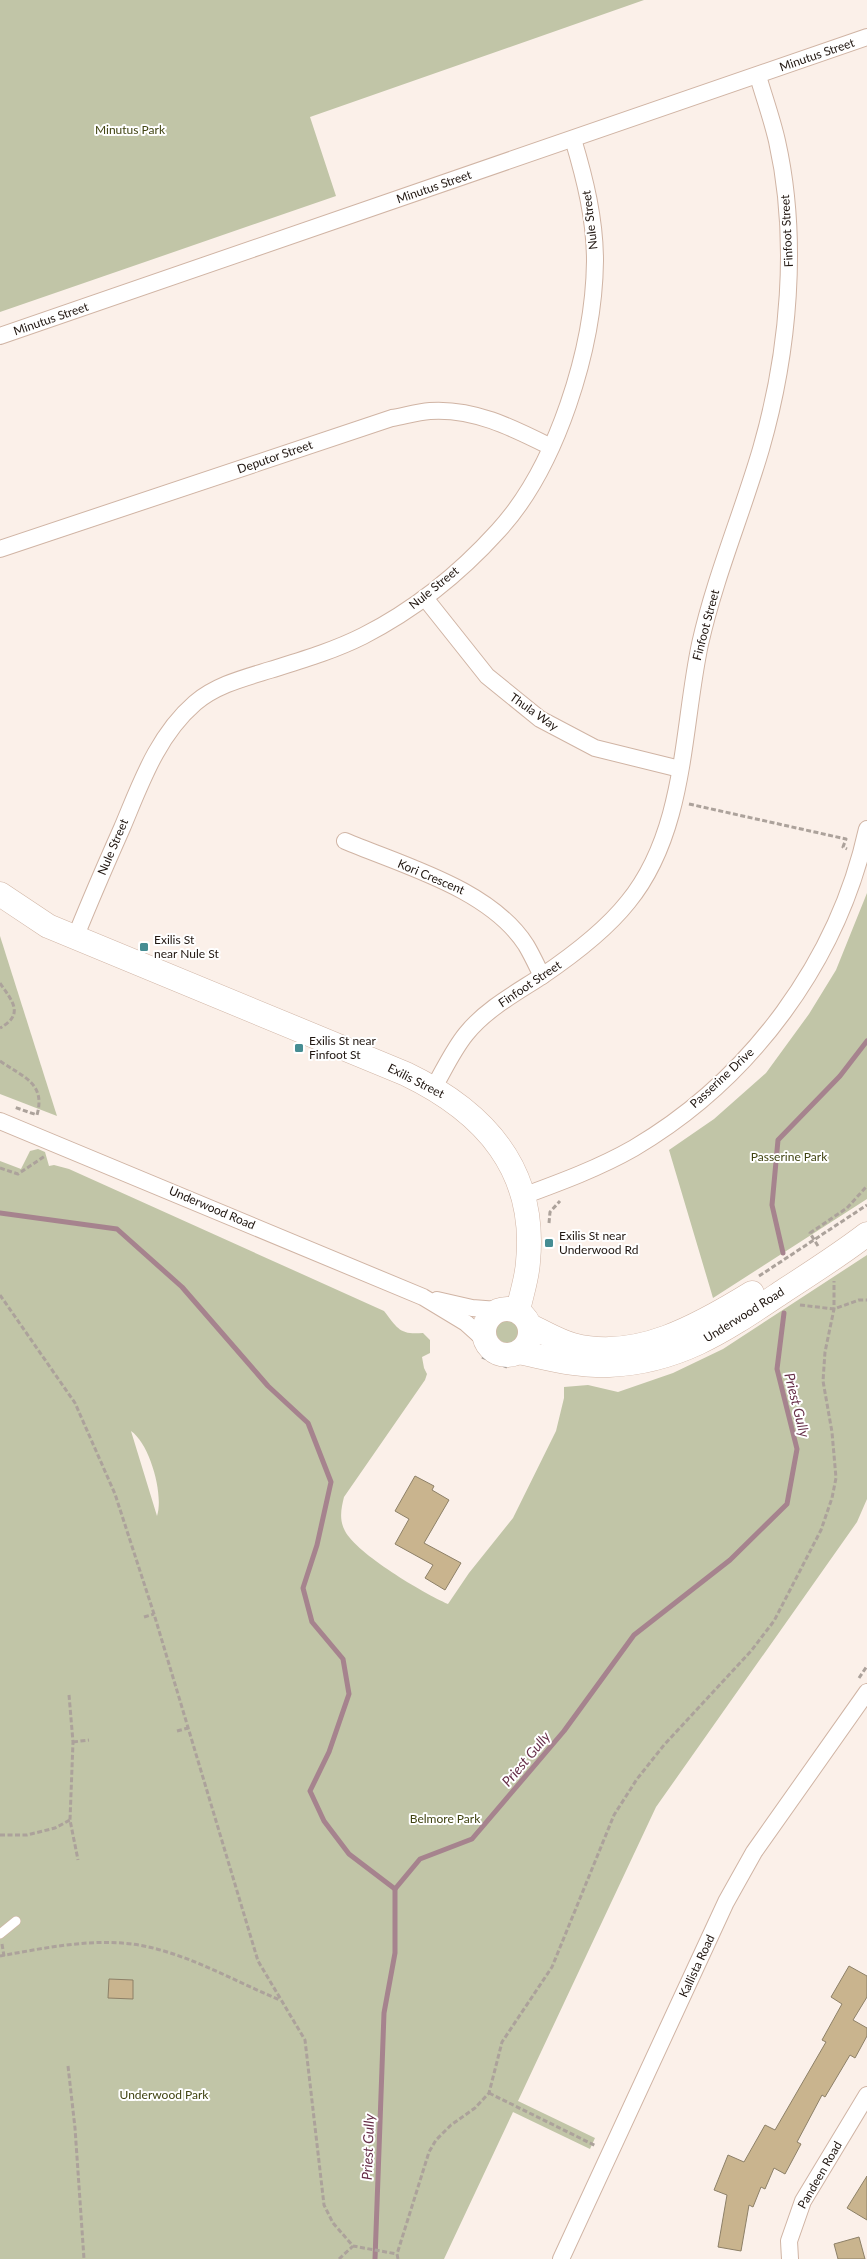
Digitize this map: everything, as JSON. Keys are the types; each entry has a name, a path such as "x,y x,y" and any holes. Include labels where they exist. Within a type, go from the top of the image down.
{"street":[{"name":"Minutus Street","path":"0,336 867,37"},
{"name":"Finfoot Street","path":"434,1087 467,1032 500,1004 570,958 628,902 648,872 666,833 680,769 692,683 703,633 762,447 779,368 788,294 790,241 784,185 777,140 758,76"},
{"name":"Nule Street","path":"75,938 150,760 174,724 195,703 229,684 336,649 382,626 426,598 499,530 530,487 551,447 571,396 584,353 591,315 595,261 591,210 573,139"},
{"name":"Deputor Street","path":"0,549 392,418 431,411 469,414 501,423 551,447"},
{"name":"Thula Way","path":"426,598 487,676 514,700 540,719 595,748 680,769"},
{"name":"Passerine Drive","path":"523,1196 577,1176 634,1148 696,1104 746,1059 787,1010 818,959 844,904 867,829"},
{"name":"Kori Crescent","path":"345,841 475,897 497,913 526,945 542,976"},
{"name":"Exilis Street","path":"0,894 48,926 406,1074 434,1087 467,1110 495,1139 513,1171 523,1196 529,1224 528,1265 515,1316"},
{"name":"Exilis Street","path":"0,908 35,925 48,926"},
{"name":"Underwood Road","path":"0,1121 423,1297 466,1323 500,1354 519,1352 572,1362 608,1366 645,1362 680,1352 720,1334 821,1251 867,1234"},
{"name":"Underwood Road","path":"423,1297 515,1316 572,1345 601,1349 642,1344 672,1336 707,1321 821,1251 867,1227"},
{"path":"486,1342 485,1325 489,1318 515,1316 530,1339 519,1352"},
{"name":"Kallista Road","path":"561,2259 726,1902 754,1852 867,1692"},
{"name":"Pandeen Road","path":"790,2259 789,2241 803,2202 867,2096"}],"lane":[{"path":"0,1934 16,1921"}],"path":[{"path":"674,800 846,839 843,847 849,849"},
{"path":"0,983 15,1009 10,1022 0,1028"},
{"path":"0,1061 34,1085 40,1093 41,1103 37,1115 12,1107"},
{"path":"398,2259 397,2254 429,2152 436,2140 451,2125 475,2108 489,2092 502,2042 552,1967 614,1815 637,1779 664,1745 751,1651 774,1621 820,1530 832,1498 836,1478 832,1432 823,1381 825,1352 834,1309 833,1273 810,1233 847,1208 867,1186"},
{"path":"548,1231 550,1212 556,1203 566,1197"},
{"path":"752,1280 821,1251 867,1205"},
{"path":"0,1295 75,1403 115,1494 154,1614 258,1961 280,2000 302,2033 307,2050 324,2205 333,2223 353,2246 397,2254"},
{"path":"797,1304 834,1309 859,1300 867,1300"},
{"path":"144,1617 154,1614"},
{"path":"69,1695 73,1742 70,1820 78,1860"},
{"path":"177,1731 188,1728"},
{"path":"73,1742 89,1740"},
{"path":"0,1835 27,1835 55,1828 70,1820"},
{"path":"0,1956 89,1943 122,1943 169,1952 280,2000"},
{"path":"68,2066 75,2128 84,2259"},
{"path":"489,2092 610,2153"},
{"path":"338,2259 353,2246"}],"green space":[{"name":"Minutus Park","path":"0,0 644,0 310,117 336,196 0,312"},
{"name":"Passerine Park","path":"867,893 867,1199 713,1298 669,1150 714,1119 766,1073 809,1014 836,970"},
{"path":"0,936 57,1116 0,1094"},
{"path":"38,1149 45,1152 49,1166 54,1165 69,1169 384,1311 400,1330 409,1333 423,1333 430,1340 430,1353 422,1357 427,1374 425,1380 344,1497 341,1519 345,1531 363,1551 408,1582 448,1604 469,1573 513,1518 556,1431 564,1398 564,1387 588,1385 618,1392 673,1373 723,1349 867,1255 867,1499 857,1522 656,1807 518,2101 595,2138 590,2149 513,2112 444,2259 0,2259 0,1161 21,1169 30,1151","holes":["131,1431 138,1438 154,1470 159,1496 157,1516"]},
{"path":"508,1319 513,1320 519,1326 519,1336 513,1342 508,1343 503,1342 497,1336 496,1331 497,1326 503,1320"}],"building":[{"path":"415,1476 434,1486 432,1490 449,1500 424,1543 461,1563 445,1590 425,1578 433,1565 395,1544 409,1519 395,1511"},
{"path":"849,1966 867,1976 867,1997 853,2020 867,2028 867,2036 855,2058 850,2055 825,2097 822,2095 797,2142 801,2144 785,2174 774,2168 765,2189 761,2187 753,2207 749,2205 741,2251 718,2247 727,2195 714,2190 728,2155 744,2162 765,2125 775,2130 826,2042 822,2040 842,2004 831,1997"},
{"path":"109,1979 133,1980 133,1999 108,1998"},
{"path":"867,2176 867,2220 847,2208"},
{"path":"859,2237 865,2259 838,2259 834,2244"}],"waterway":[{"name":"Priest Gully","path":"783,1253 772,1205 778,1140 840,1076 867,1041"},
{"path":"0,1213 117,1229 182,1287 268,1386 308,1423 331,1482 317,1545 303,1588 312,1622 343,1659 349,1694 329,1752 310,1791 324,1821 349,1854 395,1889"},
{"name":"Priest Gully","path":"375,2259 384,2013 395,1953 395,1889 420,1859 472,1839 564,1731 634,1635 730,1560 787,1504 797,1449 777,1369 784,1313"}],"place":[{"name":"Exilis St near Nule St","path":"144,947"},
{"name":"Exilis St near Finfoot St","path":"299,1048"},
{"name":"Exilis St near Underwood Rd","path":"549,1243"}],"park label":[{"name":"Belmore Park","path":"445,1819"},
{"name":"Underwood Park","path":"164,2095"}]}
